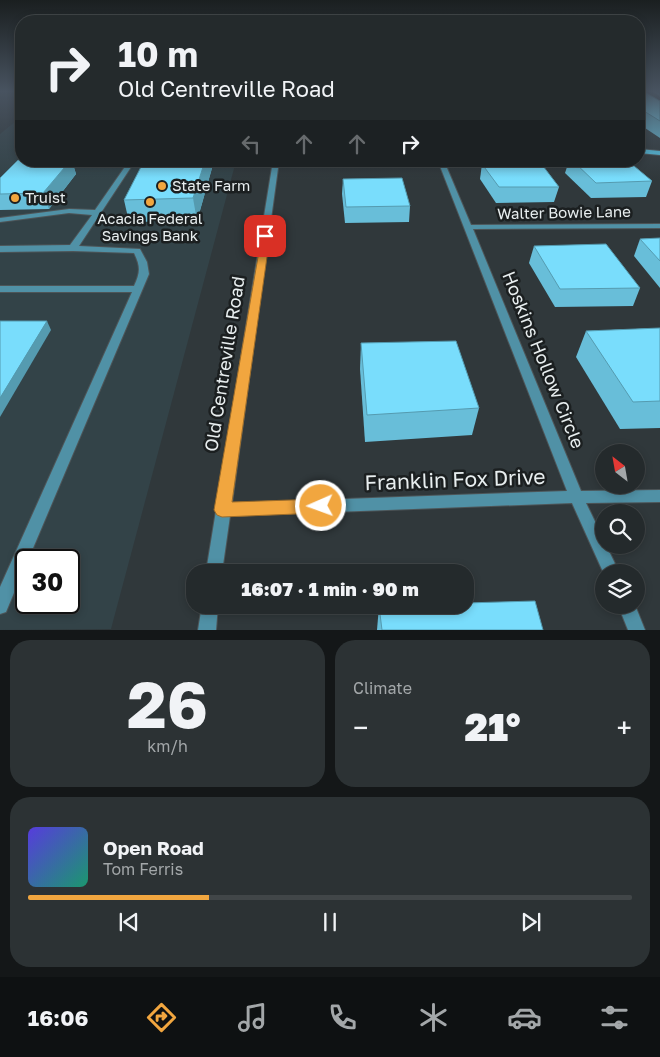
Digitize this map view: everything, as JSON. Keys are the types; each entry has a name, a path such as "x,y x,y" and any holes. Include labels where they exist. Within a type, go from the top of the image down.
{"street":[{"path":"645,152 660,153"},
{"path":"73,248 128,167"},
{"name":"Old Centreville Road","path":"215,564 275,167"},
{"name":"Hoskins Hollow Circle","path":"443,167 576,497 607,564"},
{"path":"0,220 69,211 98,213"},
{"name":"Walter Bowie Lane","path":"468,227 660,226"},
{"path":"0,249 73,248 137,251 143,262 144,274 0,606"},
{"path":"0,289 137,289"},
{"name":"Franklin Fox Drive","path":"222,510 576,497 660,496"},
{"path":"207,630 209,614"},
{"path":"630,614 637,630"}],"shaded area":[{"path":"15,122 15,167 234,167 111,629 0,630 0,134"}],"building":[{"path":"15,163 15,167 65,167 43,193 0,194 0,178"},
{"path":"141,167 203,167 193,198 124,200"},
{"path":"484,167 544,167 559,187 499,187"},
{"path":"579,167 635,167 652,181 596,183"},
{"path":"402,178 410,206 346,207 343,179"},
{"path":"660,238 660,261 640,239"},
{"path":"606,244 640,288 560,289 534,246"},
{"path":"0,321 47,321 0,398"},
{"path":"660,328 660,401 633,402 586,331"},
{"path":"456,341 479,408 367,415 361,343"},
{"path":"535,601 543,630 382,630 380,614 474,614 474,603"}],"place":[{"name":"State Farm","path":"162,186"},
{"name":"Truist","path":"15,198"},
{"name":"Acacia Federal Savings Bank","path":"150,202"}],"route":[{"path":"265,236 238,421 222,510 321,506"}]}
